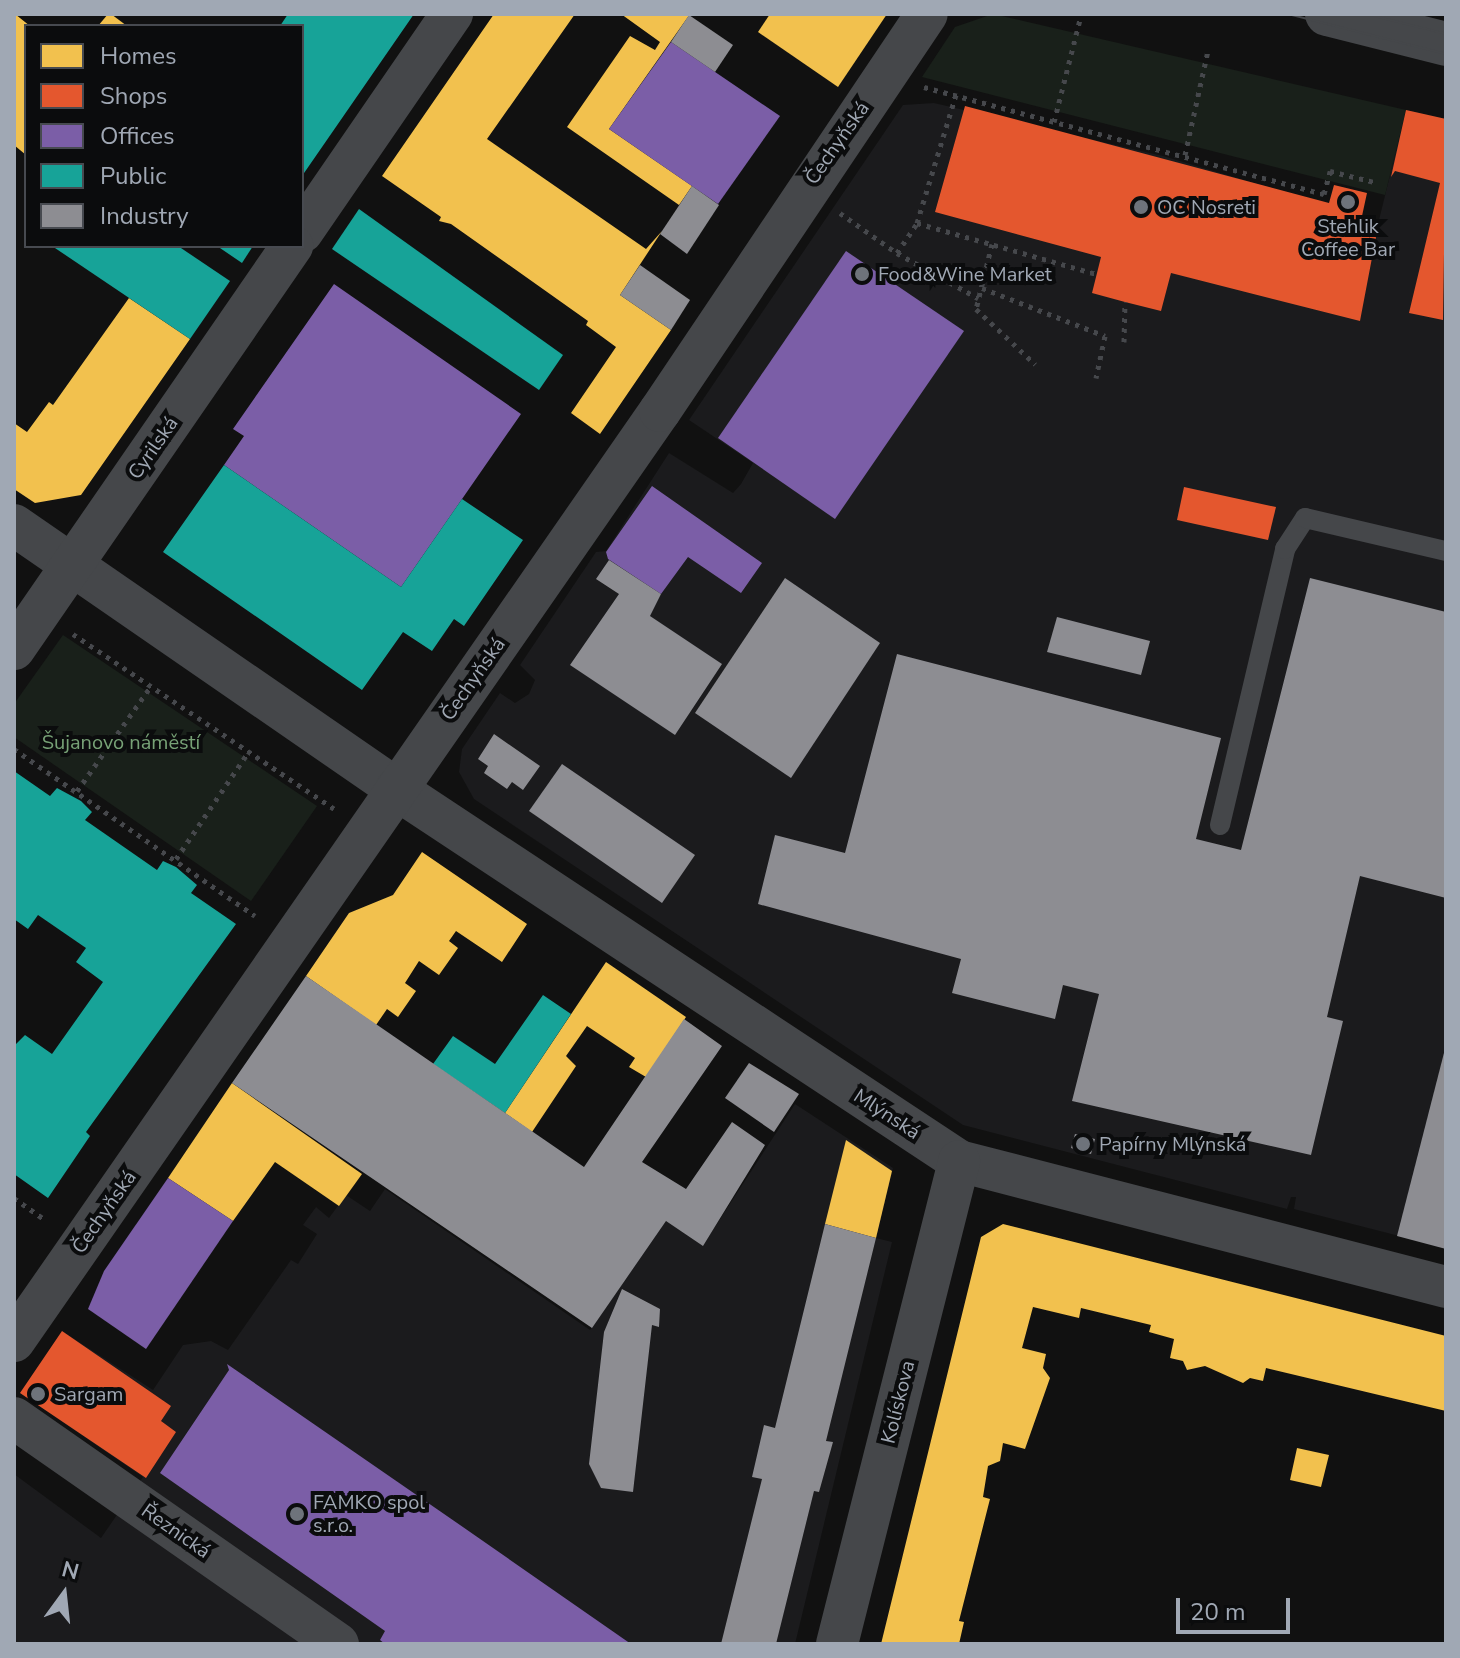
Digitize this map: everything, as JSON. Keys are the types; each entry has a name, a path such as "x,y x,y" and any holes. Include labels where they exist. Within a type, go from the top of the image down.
{"street":[{"path":"304,229 452,14"},
{"name":"Čechyňská","path":"14,1341 927,14"},
{"path":"1327,14 1446,44"},
{"name":"Cyrilská","path":"14,649 291,248"},
{"path":"14,525 396,789"},
{"name":"Mlýnská","path":"396,789 959,1161 1446,1287"},
{"name":"Kolískova","path":"837,1644 959,1161"},
{"name":"Řeznická","path":"14,1418 338,1644"}],"lane":[{"path":"1220,825 1285,549 1305,518 1446,551"}],"path":[{"path":"1054,122 1080,19"},
{"path":"1185,155 1208,50"},
{"path":"937,90 1324,194 1330,171 1374,182"},
{"path":"897,253 917,223 956,95"},
{"path":"846,218 897,253 978,298"},
{"path":"917,223 1096,274"},
{"path":"992,244 976,309 1035,364"},
{"path":"982,288 1105,336 1096,378"},
{"path":"1124,342 1125,302"},
{"path":"62,627 330,805"},
{"path":"77,791 151,686"},
{"path":"14,749 255,916"},
{"path":"176,859 249,751"},
{"path":"14,1198 46,1220"}],"shaded area":[{"path":"934,103 1163,156 1379,220 1406,110 1446,119 1446,1248 1294,1209 1296,1197 1291,1197 1287,1209 963,1125 474,799 459,772 462,749 500,693 515,703 529,694 535,680 520,665 596,552 606,551 669,453 733,493 741,484 753,463 689,420 903,105"},
{"path":"795,1104 893,1168 876,1238 892,1242 795,1644 14,1644 14,1474 101,1538 143,1477 20,1393 62,1331 153,1390 183,1345 211,1341 228,1350 291,1260 298,1264 317,1234 303,1225 316,1207 329,1218 346,1195 370,1211 385,1189 590,1330 666,1221 703,1245"}],"green space":[{"path":"993,14 1406,110 1385,195 922,77 955,27"},
{"name":"Šujanovo náměstí","path":"63,635 317,806 251,901 14,737 14,704"}],"building: Homes":[{"path":"15,14 28,24 24,24 24,153 14,145"},
{"path":"111,14 124,24 100,24"},
{"path":"494,14 575,14 487,139 646,249 662,231 620,295 671,330 600,434 571,413 616,347 586,325 588,321 451,224 439,221 441,217 382,176"},
{"path":"621,14 690,14 609,129 692,186 679,205 567,127 630,36 655,50 660,42"},
{"path":"770,14 887,14 838,87 758,32"},
{"path":"129,298 190,339 81,495 35,503 14,489 14,423 27,432 49,402 53,405"},
{"path":"422,852 527,924 502,962 456,931 449,941 458,948 439,975 419,961 405,983 416,991 398,1017 387,1009 376,1025 306,976 349,913 393,895"},
{"path":"606,962 686,1017 646,1077 629,1067 635,1058 587,1026 566,1056 576,1066 532,1132 505,1113"},
{"path":"232,1083 362,1174 339,1206 275,1162 233,1221 168,1178"},
{"path":"846,1140 892,1171 876,1238 825,1224"},
{"path":"1003,1224 1446,1336 1446,1411 1266,1368 1263,1381 1250,1378 1243,1383 1205,1366 1187,1370 1183,1361 1170,1358 1174,1339 1149,1332 1151,1325 1081,1308 1079,1318 1033,1307 1022,1348 1046,1354 1043,1368 1050,1378 1025,1449 1003,1443 1000,1461 988,1466 983,1497 990,1499 959,1621 964,1622 959,1644 881,1644 981,1237"},
{"path":"1297,1448 1329,1455 1321,1487 1290,1480"}],"building: Shops":[{"name":"OC Nosreti","path":"965,106 1329,203 1334,185 1367,193 1362,216 1379,221 1360,321 1171,273 1161,311 1125,302 1092,293 1101,257 935,212"},
{"path":"1406,110 1446,119 1443,320 1409,313 1440,183 1395,171 1391,177"},
{"path":"1184,487 1276,507 1268,540 1177,520"},
{"path":"62,1331 171,1406 161,1421 176,1432 146,1478 20,1393"}],"building: Offices":[{"path":"671,42 780,116 718,204 609,129"},
{"path":"846,251 964,331 835,519 718,438"},
{"path":"334,284 521,414 401,587 224,465 244,436 233,429"},
{"path":"652,486 762,563 741,593 688,557 661,594 608,559 606,552"},
{"path":"168,1178 233,1221 146,1349 88,1309 104,1271"},
{"path":"227,1364 631,1644 385,1644 380,1640 385,1631 160,1473 229,1370"}],"building: Public":[{"path":"288,14 414,14 304,173 304,24 281,24"},
{"path":"359,209 563,355 539,390 332,249"},
{"path":"55,248 181,248 230,281 190,339"},
{"path":"220,248 252,248 242,263"},
{"path":"224,465 401,587 462,499 523,540 464,626 454,619 432,651 403,632 362,690 163,552"},
{"path":"14,771 50,796 57,788 81,801 92,812 85,820 157,870 163,861 176,867 197,885 191,893 236,924 86,1132 90,1136 48,1198 14,1174 14,1046 25,1035 52,1054 103,982 76,962 86,948 38,915 28,929 14,919"},
{"path":"543,995 571,1014 505,1113 433,1064 453,1036 495,1064"}],"building: Industry":[{"path":"689,15 733,45 715,72 671,42"},
{"path":"692,186 719,205 687,254 660,234"},
{"path":"640,265 690,300 671,330 620,295"},
{"path":"609,560 661,594 650,616 722,664 675,735 570,665 619,594 596,579"},
{"path":"785,578 880,643 791,778 695,713"},
{"path":"1310,578 1446,612 1446,898 1360,876 1327,1017 1343,1021 1311,1155 1072,1101 1099,994 1063,985 1055,1019 952,993 961,959 758,904 775,835 845,853 897,654 1221,738 1196,839 1241,850"},
{"path":"1057,617 1150,641 1141,675 1047,652"},
{"path":"494,734 540,766 523,790 512,782 507,789 484,773 488,766 478,759"},
{"path":"562,764 695,855 662,903 529,811"},
{"path":"306,976 584,1167 684,1019 722,1046 642,1162 686,1189 732,1122 765,1145 703,1246 666,1221 592,1328 232,1083"},
{"path":"1446,1049 1446,1249 1397,1236"},
{"path":"749,1063 799,1094 774,1132 725,1098"},
{"name":"Papírny Mlýnská","path":"1075,1134 1095,1139 1091,1154 1071,1148"},
{"path":"825,1224 876,1238 826,1441 833,1442 819,1492 814,1491 776,1644 721,1644 762,1479 752,1477 764,1425 775,1428"},
{"path":"622,1289 660,1309 659,1327 652,1325 633,1492 601,1488 589,1464 604,1332"}],"tram line":[{"path":"1288,14 1446,54"},
{"path":"1366,14 1446,34"}],"place":[{"name":"Stehlik Coffee Bar","path":"1348,202"},
{"name":"OC Nosreti","path":"1141,207"},
{"name":"Food&Wine Market","path":"862,274"},
{"name":"Papírny Mlýnská","path":"1083,1144"},
{"name":"Sargam","path":"38,1394"},
{"name":"FAMKO spol s.r.o.","path":"297,1514"}]}
